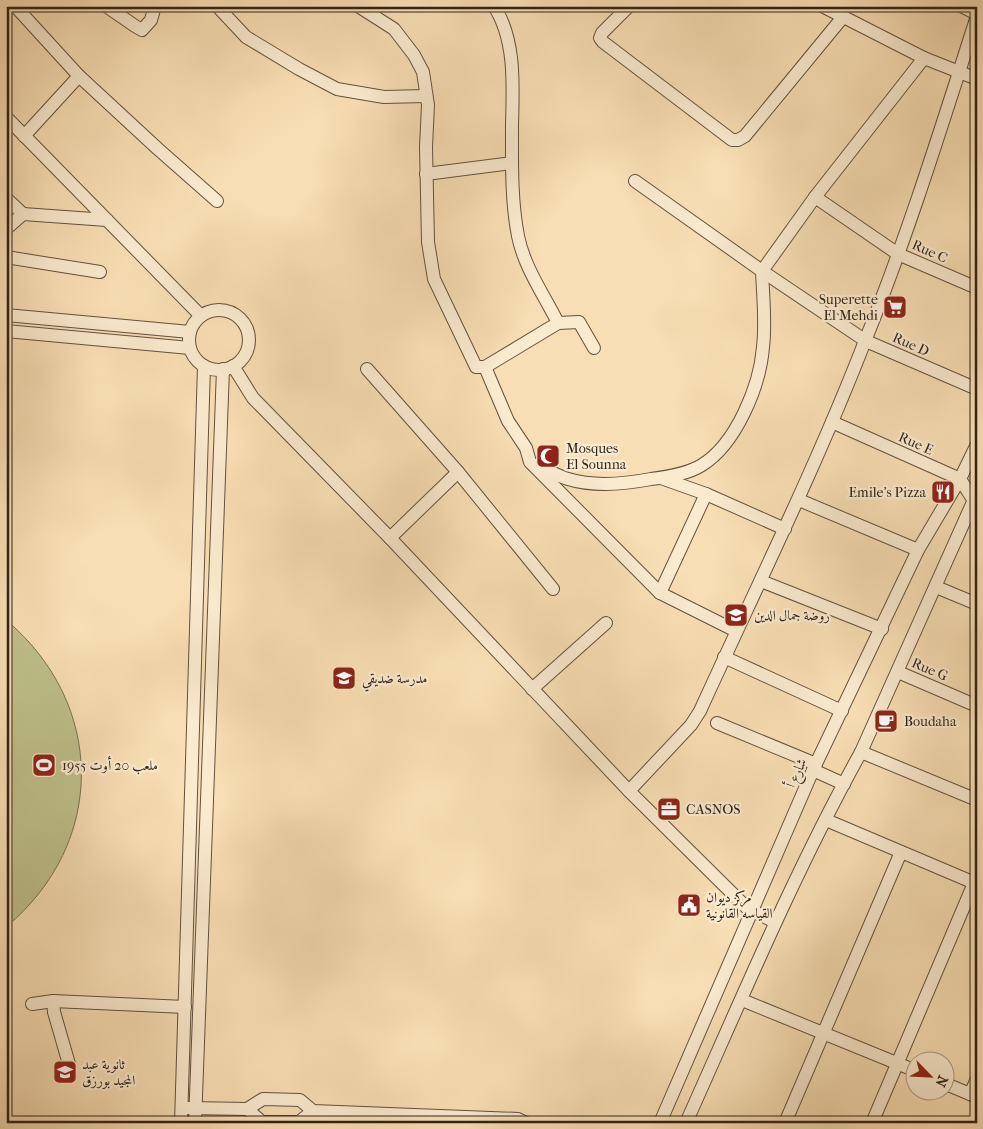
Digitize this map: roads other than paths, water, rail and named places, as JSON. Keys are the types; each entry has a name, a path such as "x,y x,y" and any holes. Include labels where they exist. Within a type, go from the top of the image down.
{"street":[{"path":"15,6 79,76 217,201"},
{"path":"106,6 142,30 151,20 155,6"},
{"path":"217,6 246,37 337,89 384,97 426,96"},
{"path":"358,6 378,11 414,55 422,72 428,105 426,174 428,242 434,279 476,367 485,367 558,323 579,322 594,348"},
{"path":"494,6 506,31 511,58 513,199 518,237 531,273 558,323"},
{"path":"629,6 602,34 600,38 603,42 732,140 738,140 745,136 843,17"},
{"path":"822,6 924,58 977,79"},
{"path":"629,791 691,725 700,710 799,500 832,422 866,341 898,254 977,15 961,6"},
{"path":"530,462 568,480 618,484 661,478 693,470 716,455 739,422 750,399 763,349 765,323 762,271 815,197 924,58"},
{"path":"24,136 79,76"},
{"path":"6,117 201,316"},
{"path":"426,174 512,164"},
{"name":"Rue D","path":"635,181 762,271 866,341 977,389"},
{"name":"Rue C","path":"815,197 898,254 977,288"},
{"path":"6,198 23,214 107,220"},
{"path":"6,230 23,214"},
{"path":"6,257 100,272"},
{"path":"220,310 238,316 248,333 246,352 240,360 228,368 213,369 204,366 193,355 190,348 190,332 194,323 201,316 210,311 220,310"},
{"path":"6,315 190,332"},
{"path":"6,330 190,348"},
{"path":"181,1123 204,366"},
{"path":"485,367 508,421 526,448 530,462 660,593 736,631"},
{"path":"228,368 253,398 390,538 629,791 751,911 775,922"},
{"path":"195,1123 228,368"},
{"path":"367,369 458,472 553,589"},
{"name":"Rue E","path":"832,422 960,479"},
{"name":"شارع أ","path":"660,1123 815,767 918,550 960,479 977,444"},
{"path":"390,538 458,472"},
{"path":"661,478 706,494 785,529"},
{"path":"686,1123 775,922 861,752 976,499 960,479"},
{"path":"660,593 706,494"},
{"path":"799,500 918,550"},
{"path":"761,581 882,629"},
{"path":"936,587 977,604"},
{"path":"532,689 606,623"},
{"path":"724,657 842,711"},
{"name":"Rue G","path":"898,672 977,706"},
{"path":"717,723 815,767 844,784"},
{"path":"861,752 977,800"},
{"path":"826,820 976,884 872,1123"},
{"path":"785,1123 901,852"},
{"path":"742,1000 906,1067"},
{"path":"32,1004 53,1001 184,1007"},
{"path":"53,1001 54,1012 69,1064"},
{"path":"956,1088 973,1096 977,1079"},
{"path":"182,1108 247,1109 263,1100 300,1100 313,1111 518,1119 526,1123"},
{"path":"247,1109 262,1122 299,1122 313,1111"}],"place":[{"name":"Superette El Mehdi","path":"895,307"},
{"name":"Mosques El Sounna","path":"548,456"},
{"name":"Emile's Pizza","path":"943,492"},
{"name":"روضة جمال الدين","path":"736,615"},
{"name":"مدرسة ضديقي","path":"344,678"},
{"name":"Boudaha","path":"886,721"},
{"name":"ملعب 20 أوت 1955","path":"44,765"},
{"name":"CASNOS","path":"669,809"},
{"name":"مركز ديوان القياسه القانونية","path":"689,905"},
{"name":"ثانوية عبد المجيد بورزق","path":"65,1072"}]}
